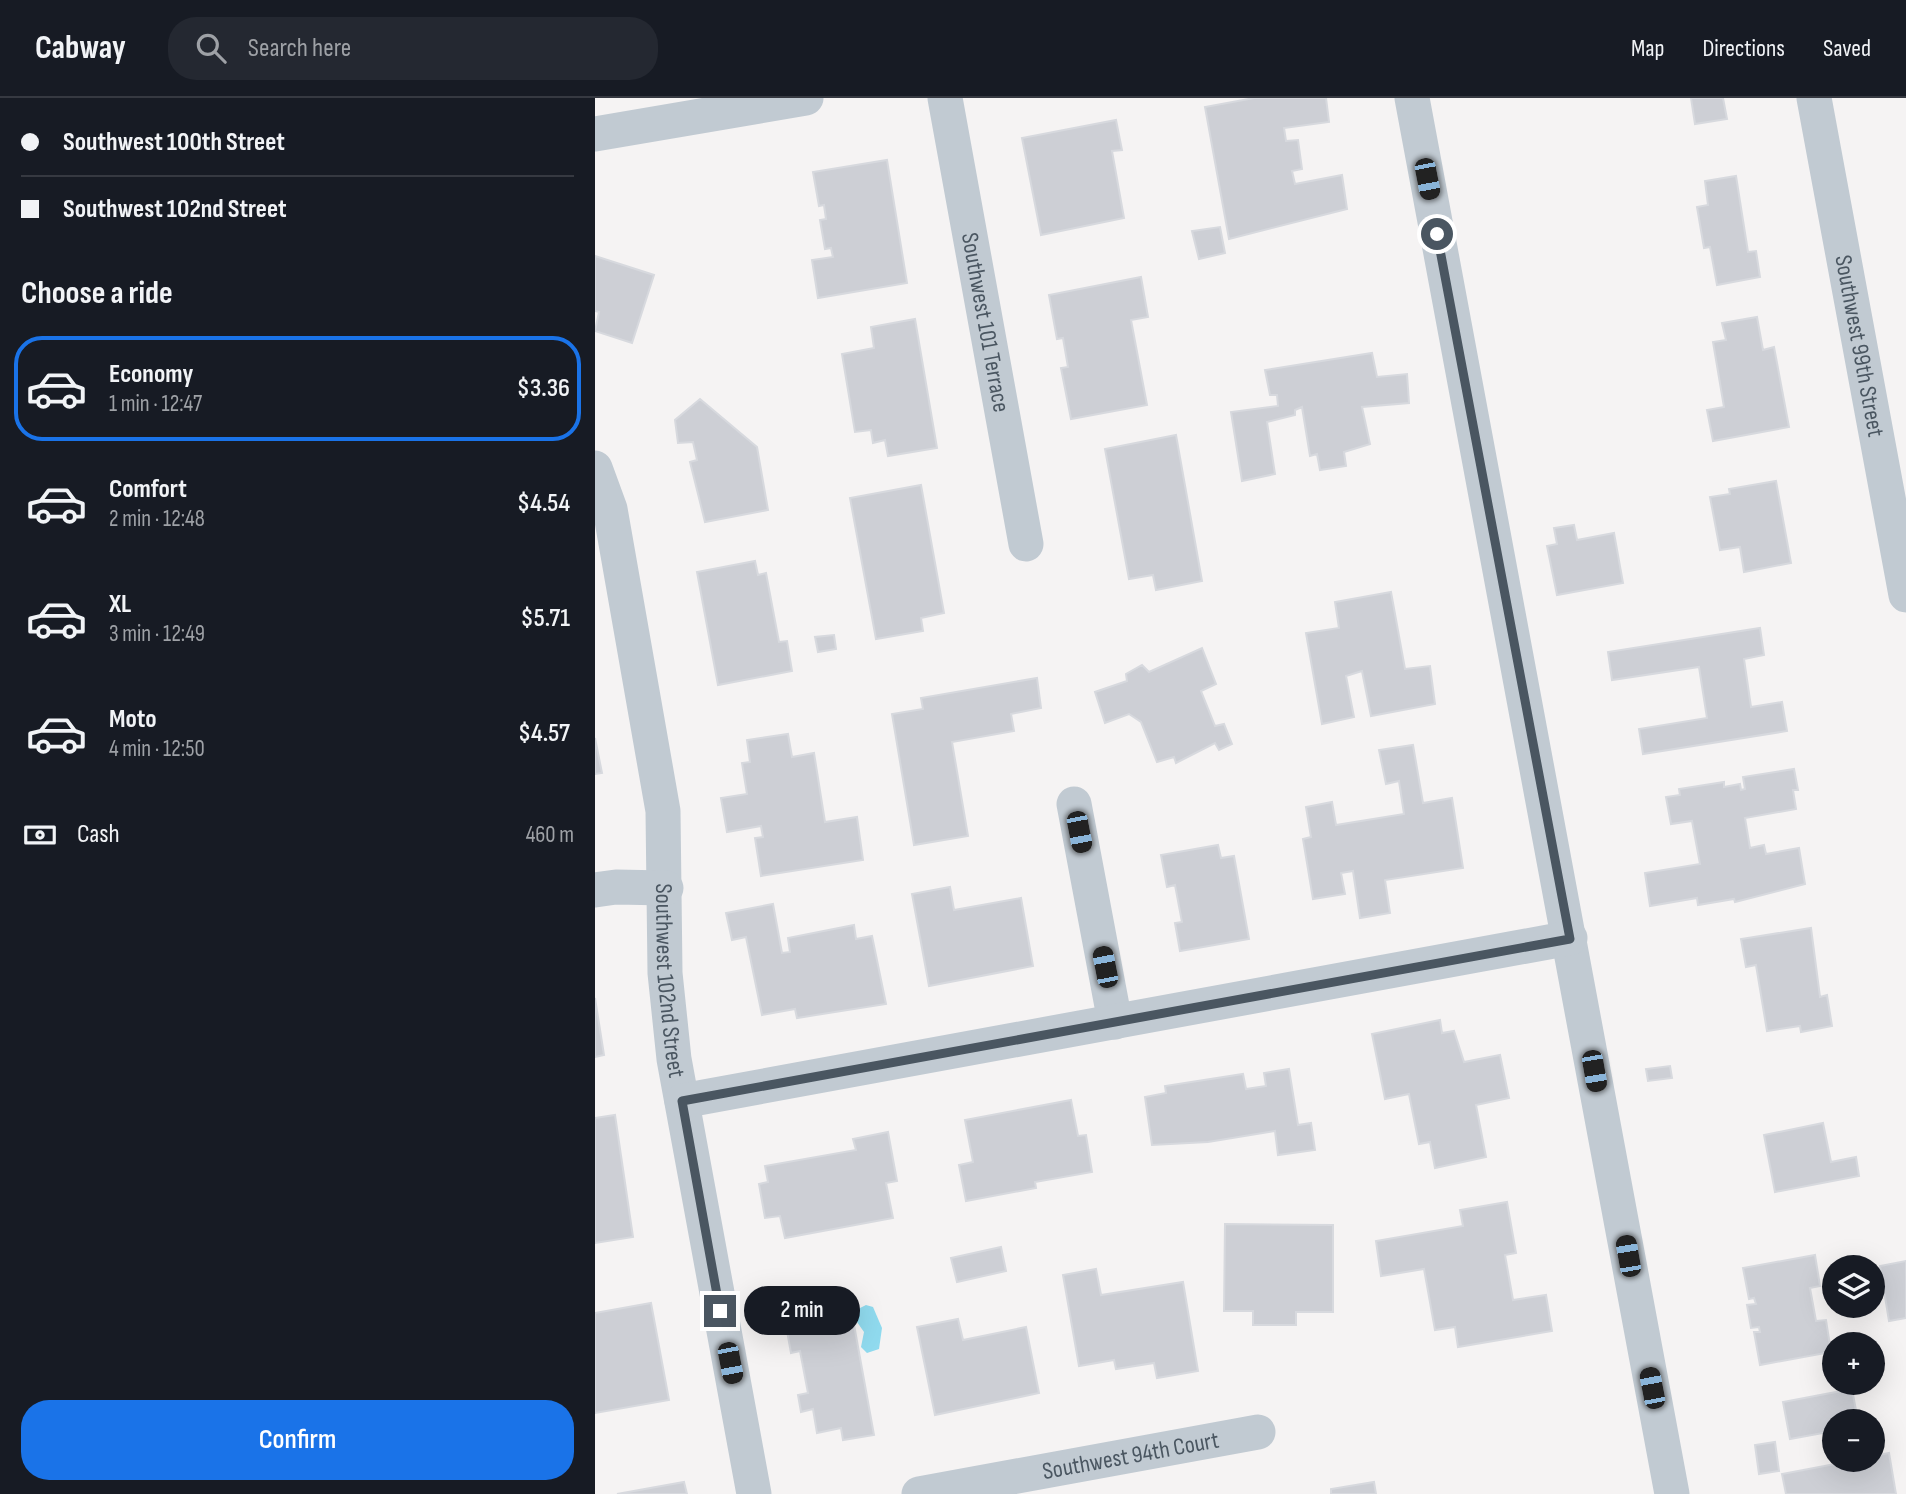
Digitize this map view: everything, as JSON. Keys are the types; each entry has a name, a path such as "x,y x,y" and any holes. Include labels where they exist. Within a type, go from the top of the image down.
{"street":[{"path":"595,134 806,98"},
{"name":"Southwest 101 Terrace","path":"944,98 1026,544"},
{"path":"1412,98 1672,1494"},
{"name":"Southwest 99th Street","path":"1814,98 1906,595"},
{"name":"Southwest 102nd Street","path":"595,468 610,509 663,811 665,973 674,1059 754,1494"},
{"path":"1074,804 1115,1022"},
{"path":"595,890 666,888"},
{"path":"682,1101 1570,939"},
{"name":"Southwest 94th Court","path":"919,1494 1258,1432"}],"water":[{"path":"866,1305 873,1307 882,1328 879,1349 867,1353 861,1347 864,1332 857,1322 856,1310"}],"building":[{"path":"1254,98 1326,98 1329,122 1284,128 1286,141 1298,140 1302,169 1292,171 1295,184 1342,175 1347,209 1229,239 1205,107"},
{"path":"1691,98 1723,98 1727,119 1695,124"},
{"path":"1116,120 1122,150 1112,151 1124,218 1041,235 1022,138"},
{"path":"887,160 907,283 818,298 812,260 833,257 831,248 825,249 820,220 826,219 824,205 819,206 813,172"},
{"path":"1736,176 1748,252 1756,251 1760,277 1717,285 1710,247 1704,248 1697,207 1708,205 1705,181"},
{"path":"1220,227 1225,253 1199,259 1192,231"},
{"path":"595,256 654,275 632,343 595,331 599,312 595,311"},
{"path":"1141,277 1148,317 1131,320 1147,405 1071,419 1061,368 1068,367 1063,338 1057,339 1049,295"},
{"path":"1757,317 1763,350 1774,347 1789,427 1713,441 1707,410 1724,407 1713,342 1726,340 1722,323"},
{"path":"915,319 937,448 888,456 885,440 873,443 871,430 855,432 842,354 874,348 871,327"},
{"path":"1372,353 1377,377 1407,374 1409,403 1362,407 1370,444 1344,452 1346,466 1320,470 1317,454 1310,456 1302,407 1295,410 1295,415 1267,422 1275,474 1242,481 1231,412 1278,406 1277,395 1270,395 1265,370"},
{"path":"700,399 757,447 768,510 705,522 690,462 697,460 693,442 678,443 675,420"},
{"path":"1176,435 1202,581 1156,590 1153,575 1129,579 1105,449"},
{"path":"1776,481 1791,563 1744,572 1740,547 1720,550 1710,497 1730,494 1729,489"},
{"path":"921,485 944,613 921,618 923,631 876,639 850,498"},
{"path":"1574,525 1577,540 1614,533 1623,583 1557,595 1547,546 1557,544 1554,528"},
{"path":"755,561 758,575 766,573 779,642 787,641 792,671 718,685 697,572"},
{"path":"1391,592 1405,669 1430,666 1435,704 1371,716 1362,671 1346,676 1354,717 1322,724 1306,633 1339,628 1335,602"},
{"path":"1760,628 1764,655 1744,659 1751,707 1782,702 1787,731 1643,754 1639,729 1707,718 1699,667 1612,680 1608,652"},
{"path":"834,635 836,649 818,652 815,637"},
{"path":"1202,648 1216,684 1201,691 1215,726 1224,724 1232,744 1219,750 1215,743 1176,763 1174,757 1157,762 1141,722 1129,714 1105,723 1095,692 1127,681 1126,674 1142,665 1149,672"},
{"path":"1037,678 1041,708 1011,714 1014,731 952,742 968,836 914,845 892,714 923,709 921,698"},
{"path":"788,734 792,757 814,753 825,822 857,817 863,860 761,876 755,838 763,837 761,826 727,832 721,798 747,794 742,763 750,762 747,740"},
{"path":"595,738 602,773 595,774"},
{"path":"1413,745 1423,803 1452,798 1463,868 1385,880 1390,913 1360,918 1353,871 1341,873 1345,894 1313,899 1303,839 1311,837 1306,807 1332,802 1336,825 1404,814 1399,781 1386,784 1379,750"},
{"path":"1794,769 1798,790 1793,790 1796,809 1745,818 1750,848 1764,845 1766,854 1799,848 1805,884 1735,902 1734,899 1698,905 1697,898 1650,906 1645,873 1700,864 1692,821 1671,824 1666,797 1680,795 1679,789 1724,782 1724,787 1740,784 1741,790 1745,789 1743,777"},
{"path":"1218,845 1221,858 1234,856 1249,939 1180,951 1175,923 1182,922 1175,885 1167,887 1161,855"},
{"path":"950,887 954,910 1021,898 1033,966 929,986 912,894"},
{"path":"773,904 782,953 790,952 788,938 854,925 856,939 872,936 886,1004 797,1018 795,1009 762,1015 746,937 732,940 726,913"},
{"path":"1811,928 1820,997 1827,995 1832,1026 1801,1032 1800,1026 1767,1031 1756,965 1746,967 1741,939"},
{"path":"595,998 604,1055 595,1057"},
{"path":"1440,1020 1442,1033 1454,1031 1464,1062 1500,1055 1509,1098 1476,1105 1486,1157 1435,1168 1430,1142 1419,1144 1409,1094 1385,1099 1372,1034"},
{"path":"1670,1066 1672,1078 1648,1081 1646,1069"},
{"path":"1289,1069 1298,1125 1311,1123 1315,1150 1278,1155 1275,1131 1208,1142 1152,1145 1145,1097 1166,1093 1165,1086 1243,1074 1246,1089 1266,1086 1264,1073"},
{"path":"1071,1100 1078,1136 1086,1135 1092,1172 1035,1182 1036,1188 966,1201 959,1165 973,1162 965,1120"},
{"path":"615,1115 633,1237 595,1243 595,1118"},
{"path":"1823,1123 1831,1162 1856,1157 1859,1176 1775,1192 1764,1135"},
{"path":"888,1132 897,1181 886,1183 893,1218 785,1238 780,1216 765,1218 759,1184 768,1182 765,1166 856,1150 853,1139"},
{"path":"1507,1202 1516,1253 1505,1255 1513,1300 1546,1295 1552,1331 1458,1347 1455,1327 1435,1330 1424,1269 1381,1276 1376,1241 1463,1226 1460,1210"},
{"path":"1225,1224 1333,1225 1333,1312 1296,1312 1296,1325 1253,1325 1253,1311 1224,1311"},
{"path":"1001,1247 1006,1271 957,1282 951,1258"},
{"path":"1815,1255 1820,1286 1810,1288 1816,1321 1826,1320 1828,1332 1822,1332 1822,1354 1760,1365 1754,1332 1760,1332 1759,1327 1751,1328 1747,1305 1756,1304 1754,1298 1749,1299 1743,1268"},
{"path":"1906,1261 1906,1318 1889,1321 1885,1297 1885,1265"},
{"path":"1096,1269 1101,1295 1183,1282 1198,1371 1157,1378 1154,1363 1116,1369 1114,1360 1079,1366 1063,1275"},
{"path":"849,1297 874,1435 843,1440 841,1428 817,1433 813,1409 801,1412 798,1395 808,1393 800,1351 791,1353 783,1309"},
{"path":"651,1303 669,1400 595,1413 595,1313"},
{"path":"958,1319 963,1340 1026,1327 1039,1393 935,1415 917,1327"},
{"path":"1822,1395 1853,1395 1856,1409 1822,1409 1822,1433 1790,1439 1783,1402"},
{"path":"1775,1442 1779,1471 1759,1474 1755,1445"},
{"path":"1889,1453 1896,1494 1786,1494 1782,1474 1822,1466 1822,1472 1885,1472 1885,1454"},
{"path":"684,1482 687,1494 617,1494"},
{"path":"1374,1482 1376,1494 1331,1494 1331,1489"}],"route":[{"path":"720,1311 682,1101 1570,939 1437,234"}]}
